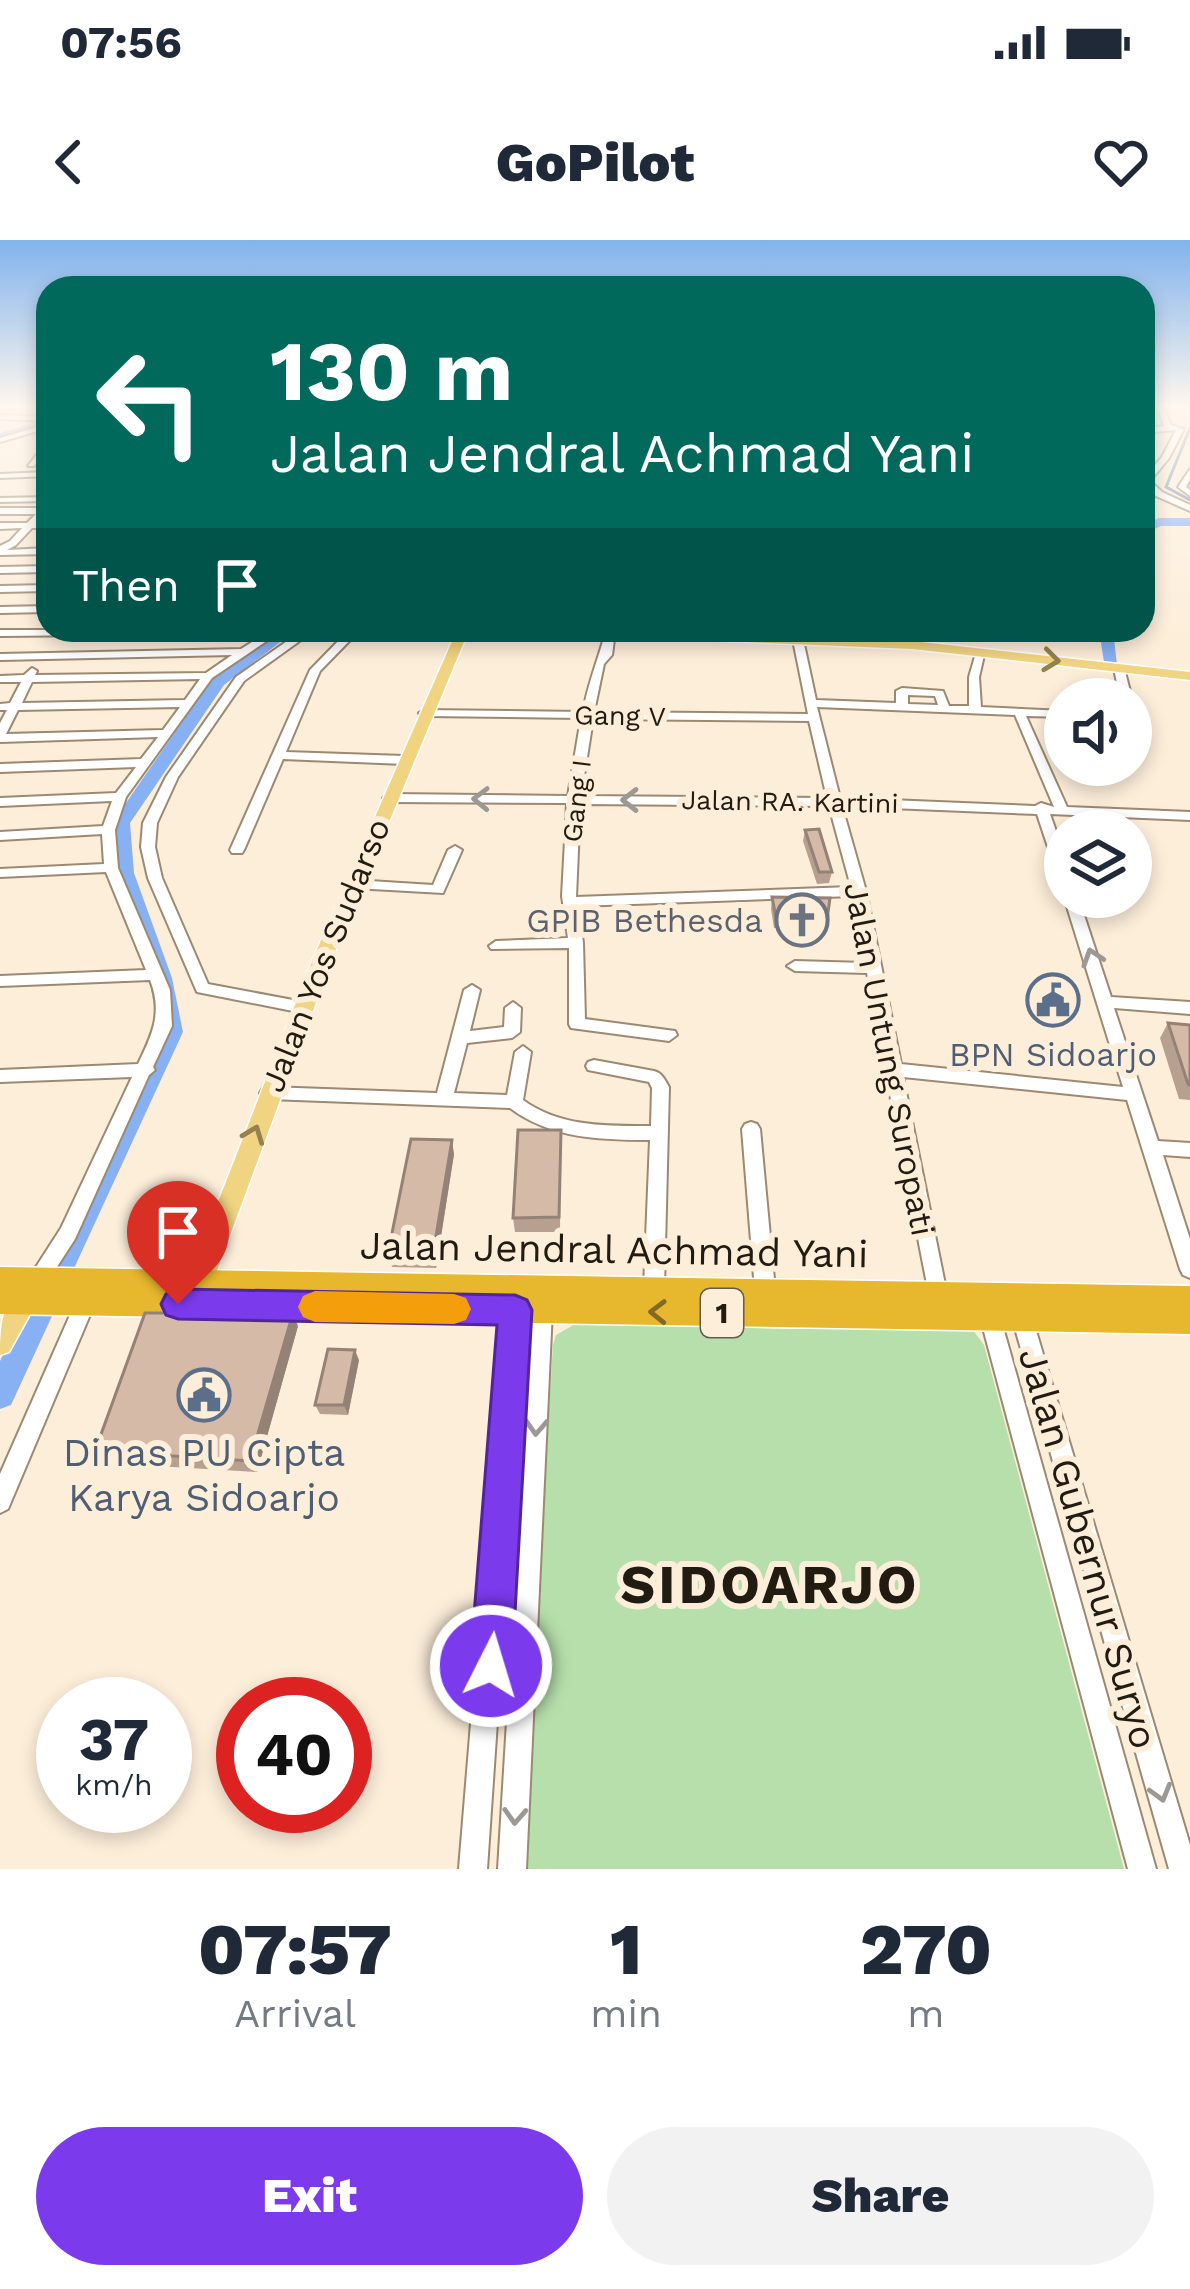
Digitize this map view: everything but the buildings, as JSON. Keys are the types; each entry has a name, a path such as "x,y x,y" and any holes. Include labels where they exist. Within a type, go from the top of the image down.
{"highway":[{"name":"1","path":"0,1280 49,1294"},
{"name":"Jalan Jendral Achmad Yani","path":"49,1294 199,1284 533,1302 654,1288 766,1290 939,1305"},
{"name":"Jalan Jendral Achmad Yani","path":"49,1294 987,1306 1190,1321"},
{"name":"Jalan Jendral Achmad Yani","path":"1019,1307 1190,1299"}],"main road":[{"name":"Jalan Yos Sudarso","path":"199,1284 303,1007 458,642"},
{"path":"872,642 1190,676"},
{"path":"0,1343 49,1294"}],"street":[{"path":"24,499 27,484"},
{"path":"1155,491 1190,508"},
{"path":"0,500 36,502"},
{"path":"0,511 36,506"},
{"path":"0,548 14,543 36,519"},
{"path":"0,526 36,526"},
{"path":"14,543 36,546"},
{"path":"0,548 36,547"},
{"path":"0,570 36,569"},
{"path":"0,590 36,588"},
{"path":"0,610 36,609"},
{"path":"0,633 36,632"},
{"path":"50,642 0,736 165,733"},
{"path":"0,1501 68,1233 164,1026 163,995 111,868 108,830 120,797 186,703 208,676 258,642"},
{"path":"293,642 240,679 172,777 148,832 154,878 202,988 303,1007"},
{"path":"237,850 315,670 343,642"},
{"name":"Gang I","path":"609,642 607,655 598,663 574,800 570,902 578,1026 669,1035"},
{"name":"Jalan Untung Suropati","path":"798,642 859,891 939,1305"},
{"path":"0,656 241,652"},
{"path":"975,712 974,677 981,652"},
{"path":"1119,668 1121,678"},
{"path":"0,679 208,676"},
{"path":"0,706 186,703"},
{"path":"812,703 1044,713"},
{"path":"1019,712 1061,808"},
{"name":"Gang V","path":"425,713 815,718"},
{"path":"279,755 404,760"},
{"path":"0,768 143,763"},
{"path":"0,802 120,797"},
{"name":"Jalan RA. Kartini","path":"389,798 838,802 1190,816"},
{"path":"1041,807 1044,816"},
{"path":"0,836 108,830"},
{"path":"354,884 438,890 455,850"},
{"path":"0,873 111,868"},
{"path":"570,902 859,891"},
{"path":"1078,918 1190,1269"},
{"path":"496,946 576,943"},
{"path":"795,966 875,968"},
{"path":"0,982 154,975"},
{"path":"444,1099 472,990"},
{"path":"1106,1002 1190,1008"},
{"path":"459,1038 512,1032 513,1008"},
{"path":"514,1102 523,1052"},
{"path":"594,1066 658,1081 654,1288"},
{"path":"890,1069 1132,1094"},
{"path":"0,1076 147,1070"},
{"path":"269,1093 514,1102 548,1124 595,1133 660,1133"},
{"path":"751,1129 766,1290"},
{"path":"1150,1147 1190,1150"},
{"path":"473,1869 533,1302"},
{"path":"512,1869 533,1302"},
{"name":"Jalan Gubernur Suryo","path":"987,1306 1142,1869"},
{"name":"Jalan Gubernur Suryo","path":"1019,1307 1183,1869"}],"green space":[{"path":"575,1324 792,1329 953,1326 973,1330 984,1345 1124,1869 521,1869 553,1345 556,1335"}],"waterway":[{"path":"1167,484 1190,500"},
{"path":"1155,524 1190,522"},
{"path":"0,1394 171,1032 161,978 123,873 121,823 218,682 273,642"},
{"path":"1108,642 1112,662"}],"slow traffic":[{"path":"315,1307 454,1309"}],"place":[{"name":"GPIB Bethesda","path":"802,920"},
{"name":"BPN Sidoarjo","path":"1053,1000"},
{"name":"Dinas PU Cipta Karya Sidoarjo","path":"204,1395"}],"district":[{"name":"SIDOARJO","path":"770,1584"}],"route":[{"path":"178,1304 515,1310 491,1666"}]}
